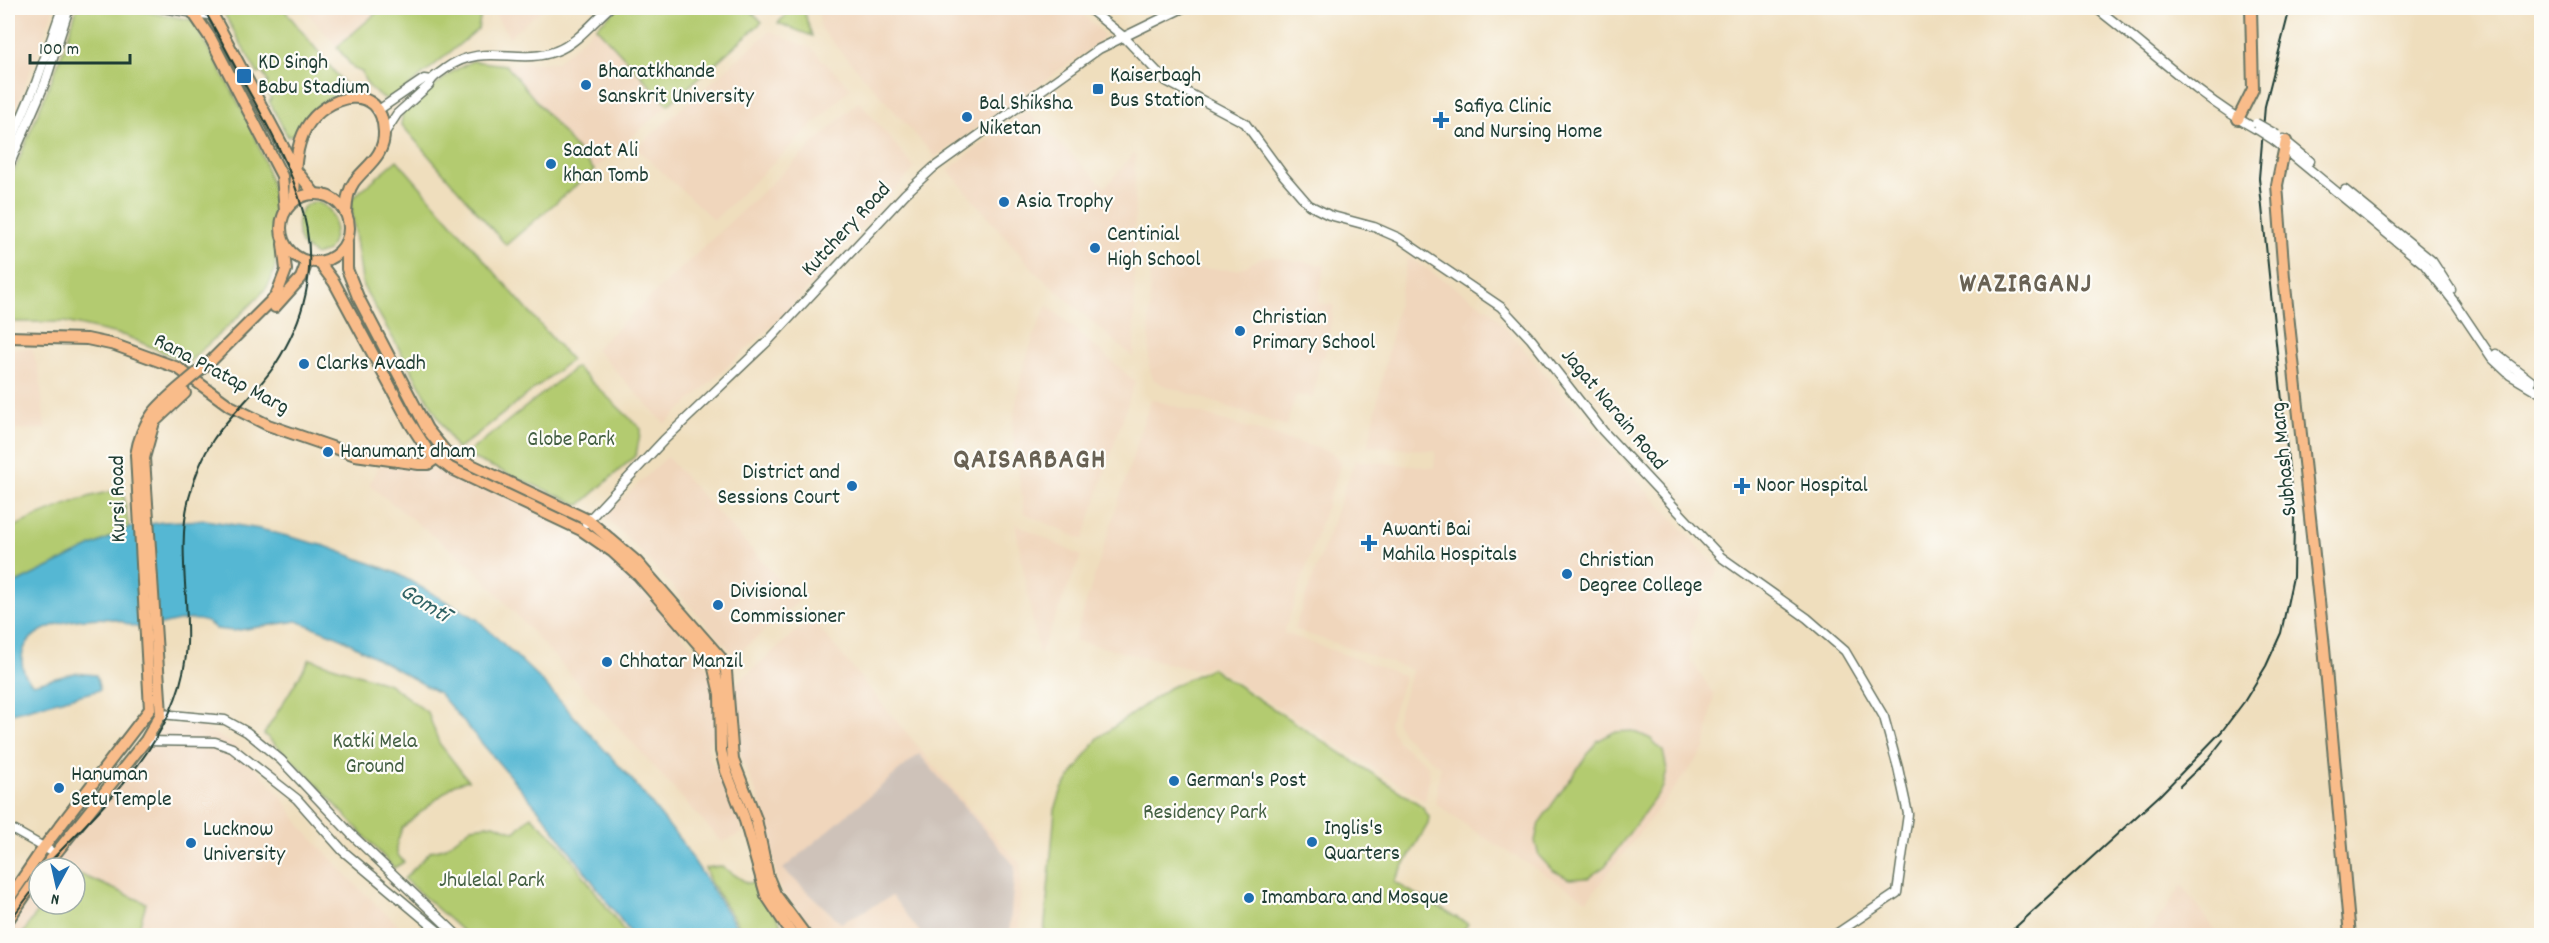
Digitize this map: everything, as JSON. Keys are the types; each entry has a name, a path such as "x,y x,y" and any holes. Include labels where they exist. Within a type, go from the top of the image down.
{"main road":[{"path":"2239,117 2253,89 2251,8"},
{"path":"192,11 211,39 282,176 285,211 281,231 283,241 289,250 313,262 334,282 418,436 437,460 581,530 614,552 713,647 726,671 733,760 756,819 768,877 775,894 807,936"},
{"path":"212,12 295,169 315,194"},
{"path":"294,201 295,169 301,144 306,130 317,113 335,100 348,97 364,99 377,111 384,134 381,150 354,182 347,196 346,213 350,233 346,243 340,252 313,262"},
{"name":"Subhash Marg","path":"2281,142 2277,185 2284,277 2323,635 2350,936"},
{"path":"284,145 301,144"},
{"path":"285,211 294,201 315,194 334,199 346,213"},
{"name":"Kursi Road","path":"212,364 281,287 286,270 283,241"},
{"path":"346,243 347,269 358,297 427,429 445,451 588,520 637,562 712,660 720,694 721,751 726,771 744,817 766,896 793,936"},
{"name":"Kursi Road","path":"157,711 136,454 139,436 146,420 212,364 281,300 313,262"},
{"name":"Rana Pratap Marg","path":"8,337 87,339 115,345 178,368 230,406 268,425 315,443 390,461 428,464 437,460"},
{"path":"437,460 445,451"},
{"path":"52,856 145,741 157,711"},
{"path":"8,900 44,847 157,711"},
{"path":"8,920 27,892"}],"street":[{"path":"8,149 36,83 62,8"},
{"path":"8,168 45,83 69,8"},
{"path":"162,8 212,12"},
{"path":"384,134 397,114 429,85 431,80 453,63 473,55 519,55 557,51 609,8"},
{"name":"Jagat Narain Road","path":"1088,8 1124,37 1166,81 1245,123 1309,206 1399,238 1501,307 1531,339 1603,431 1721,557 1807,618 1845,651 1884,717 1908,814 1897,893 1833,936"},
{"name":"Kutchery Road","path":"581,530 670,435 769,340 905,194 933,168 1099,49 1183,8"},
{"path":"2096,8 2155,54 2159,60 2239,117 2281,142 2432,261 2497,356 2541,388"},
{"path":"377,111 424,80 431,80"},
{"path":"2281,142 2424,264 2456,303 2492,358 2510,375 2541,394"},
{"path":"157,711 225,720 247,732 281,760 351,834 458,936"},
{"path":"145,741 216,742 232,748 297,799 343,851 444,936"},
{"path":"8,827 54,853"}],"shaded area":[{"path":"8,8 54,8 8,131"},
{"path":"303,8 382,8 337,47"},
{"path":"491,8 544,8 509,37"},
{"path":"818,8 1077,8 1104,35 1093,47 935,157 821,29"},
{"name":"Bharatkhande Sanskrit University","path":"596,27 668,105 594,170 506,65 557,62"},
{"path":"770,31 812,49 851,88 714,220 636,148"},
{"path":"859,101 915,168 788,311 665,424 595,349"},
{"path":"1026,111 1105,187 1135,153 1134,358 1036,273 948,170"},
{"name":"Christian Primary School","path":"1265,256 1325,265 1318,303 1334,305 1325,357 1320,357 1313,397 1296,395 1286,426 1163,385 1153,379 1149,366 1150,267 1238,270"},
{"name":"Christian Degree College","path":"1408,257 1491,311 1613,454 1719,569 1701,600 1691,632 1690,659 1714,694 1705,749 1587,900 1477,833 1435,803 1440,767 1403,735 1396,721 1412,670 1294,629 1355,460 1434,468 1436,451 1368,446"},
{"path":"1047,305 1135,381 1083,540 1024,513 1012,426 1021,375"},
{"path":"32,348 40,374 45,429 8,430 8,349"},
{"path":"1151,399 1331,452 1341,463 1284,633 1405,676 1389,723 1397,741 1428,766 1430,776 1425,801 1211,665 1195,670 1074,640"},
{"path":"667,457 799,601 735,656 641,552 604,516"},
{"path":"380,464 452,473 530,508 601,554 636,584 701,657 713,677 717,736 708,743 710,759 730,791 743,833 722,842 474,568 369,485"},
{"path":"1015,523 1081,556 1039,656"},
{"path":"811,618 980,821 1021,864 1019,935 817,935 778,887 766,817 741,758 732,687"},
{"name":"Lucknow University","path":"165,725 200,725 237,747 281,796 304,830 359,888 409,935 8,936 27,903 27,916 87,916 87,856 57,856"},
{"path":"919,754 1015,866 1009,935 922,935 892,896 841,923 783,869"},
{"path":"2182,885 2219,935 2141,935 2155,925"}],"green space":[{"path":"77,8 124,8 192,20 238,101 263,158 272,187 277,217 277,253 272,278 250,306 188,363 126,336 65,322 8,322 8,186 64,49"},
{"path":"221,8 283,8 350,91 341,93 319,106 307,118 298,133 288,137 269,101 271,99 265,88 268,82 262,72 258,74"},
{"path":"382,8 482,8 478,29 392,100 382,97 373,90 366,82 362,72 354,69 337,47"},
{"path":"618,8 748,8 762,22 668,105 596,27"},
{"path":"793,8 803,8 812,36 778,23"},
{"path":"472,61 506,65 594,170 506,245 401,124 403,112 452,72"},
{"path":"397,160 571,360 457,450 363,286 350,200"},
{"path":"316,202 329,210 333,216 335,230 328,251 315,255 301,244 298,218 304,207"},
{"name":"Globe Park","path":"576,367 641,429 636,455 580,505 465,455"},
{"path":"123,490 129,528 8,587 8,530 80,500"},
{"name":"Katki Mela Ground","path":"310,659 389,684 428,713 439,743 468,780 455,784 402,828 397,843 397,854 404,862 394,868 308,775 264,734"},
{"name":"Residency Park","path":"1211,668 1422,806 1429,817 1428,824 1394,882 1468,924 1460,935 1044,935 1055,810 1062,789 1098,738 1169,688"},
{"path":"1633,731 1651,739 1663,751 1667,770 1663,787 1605,866 1588,878 1569,879 1552,870 1539,856 1535,841 1539,823 1597,741 1614,732"},
{"name":"Jhulelal Park","path":"531,816 559,842 627,935 467,935 404,879 431,851 444,848 472,827 494,824 515,832"},
{"path":"721,866 747,883 757,882 787,935 745,935 710,882 705,868"},
{"path":"87,877 146,903 137,935 22,935 34,916 87,916"}],"water":[{"name":"Gomtī","path":"205,520 260,529 325,546 396,573 477,619 538,677 633,781 681,841 742,935 632,935 544,816 439,693 339,637 297,621 233,631 216,629 200,620 143,628 100,618 57,624 43,630 25,647 22,664 26,676 33,684 75,673 96,675 100,690 8,714 8,587 129,528 162,522"}],"railway":[{"path":"56,856 136,767 171,710 182,678 187,644 184,534 193,483 213,440 275,365 294,329 306,294 309,261 307,228 299,196 270,131 203,8"},
{"path":"2006,936 2160,795 2222,731 2244,702 2266,666 2281,633 2293,577 2294,517 2259,178 2265,106 2290,8"},
{"path":"2180,786 2208,759 2223,740"},
{"path":"8,923 27,898"}],"place":[{"name":"KD Singh Babu Stadium","path":"244,76"},
{"name":"Bharatkhande Sanskrit University","path":"586,85"},
{"name":"Kaiserbagh Bus Station","path":"1098,89"},
{"name":"Bal Shiksha Niketan","path":"967,117"},
{"name":"Safiya Clinic and Nursing Home","path":"1441,120"},
{"name":"Sadat Ali khan Tomb","path":"551,164"},
{"name":"Asia Trophy","path":"1004,202"},
{"name":"Centinial High School","path":"1095,248"},
{"name":"Christian Primary School","path":"1240,331"},
{"name":"Clarks Avadh","path":"304,364"},
{"name":"Hanumant dham","path":"328,452"},
{"name":"District and Sessions Court","path":"852,486"},
{"name":"Noor Hospital","path":"1742,486"},
{"name":"Awanti Bai Mahila Hospitals","path":"1369,543"},
{"name":"Christian Degree College","path":"1567,574"},
{"name":"Divisional Commissioner","path":"718,605"},
{"name":"Chhatar Manzil","path":"607,662"},
{"name":"German's Post","path":"1174,781"},
{"name":"Hanuman Setu Temple","path":"59,788"},
{"name":"Inglis's Quarters","path":"1312,842"},
{"name":"Lucknow University","path":"191,843"},
{"name":"Imambara and Mosque","path":"1249,898"}],"district":[{"name":"WAZIRGANJ","path":"2026,286"},
{"name":"QAISARBAGH","path":"1030,462"}]}
